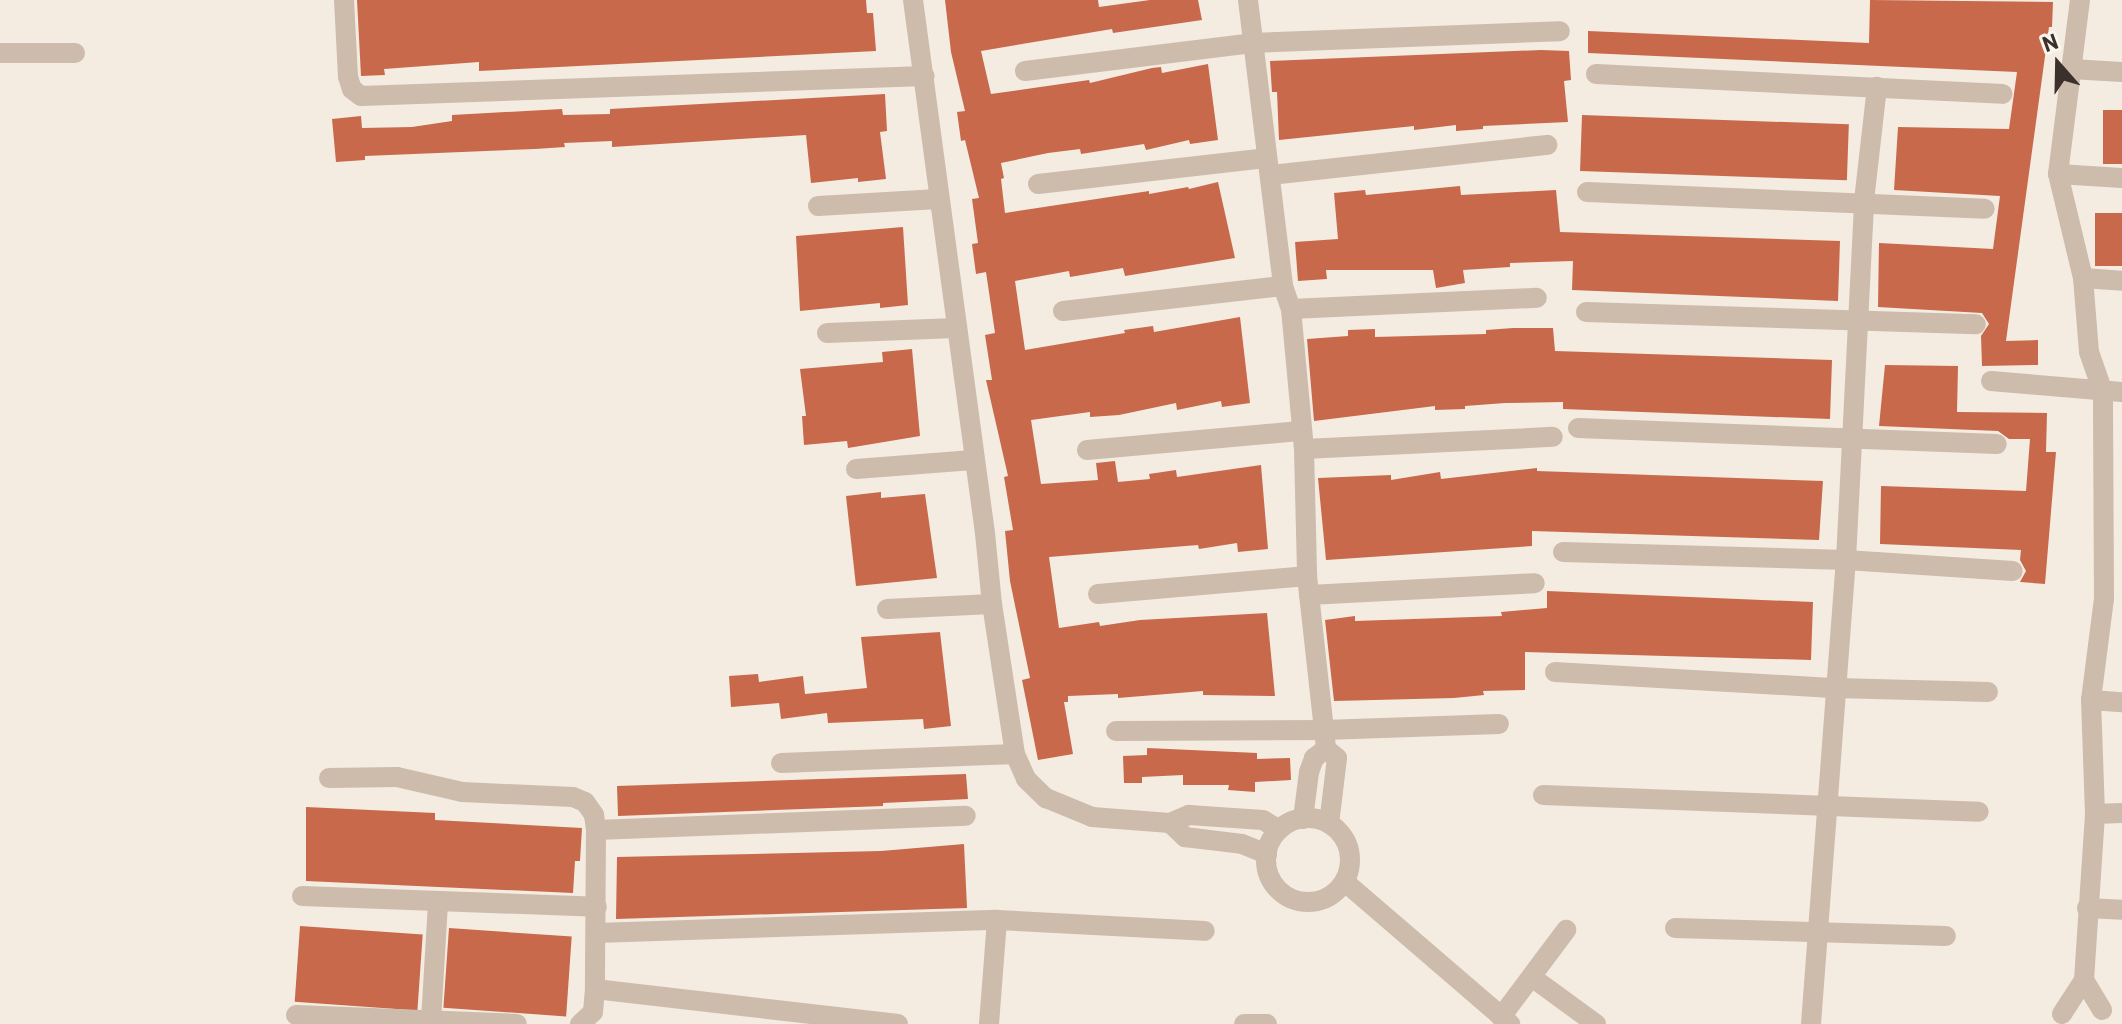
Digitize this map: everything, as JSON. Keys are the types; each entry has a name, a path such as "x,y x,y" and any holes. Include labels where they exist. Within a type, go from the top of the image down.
{"street":[{"path":"344,0 348,77 352,89 361,96 925,76"},
{"path":"913,0 992,604 1015,754 1026,779 1046,798 1066,809 1092,817 1170,823 1189,815 1263,820 1279,830"},
{"path":"1248,0 1283,286 1291,309 1303,440 1308,586 1325,740 1337,758 1338,774 1329,824"},
{"path":"2062,1014 2084,980 2095,814 2091,700 2113,599 2112,392 2089,352 2083,278 2058,174 2080,0"},
{"path":"1025,71 1252,43 1560,31"},
{"path":"0,53 75,53"},
{"path":"2071,69 2122,72"},
{"path":"1596,74 2003,94"},
{"path":"1811,1024 1846,560 1864,201 1877,87"},
{"path":"1038,184 1547,145"},
{"path":"2058,174 2122,178"},
{"path":"1587,192 1864,201 1985,209"},
{"path":"818,206 938,199"},
{"path":"2083,278 2122,281"},
{"path":"1063,311 1283,286"},
{"path":"1291,309 1537,298"},
{"path":"1586,312 1976,324"},
{"path":"827,333 956,328"},
{"path":"1991,381 2112,392"},
{"path":"1578,428 1997,444"},
{"path":"1087,450 1303,440 1553,437"},
{"path":"856,469 973,460"},
{"path":"1563,552 1846,560 2013,571"},
{"path":"1098,594 1308,586 1535,583"},
{"path":"887,609 992,604"},
{"path":"1555,672 1836,688 1988,692"},
{"path":"2091,700 2122,702"},
{"path":"1116,731 1325,740 1499,724"},
{"path":"1303,819 1309,772 1325,740"},
{"path":"781,763 1015,754"},
{"path":"329,778 397,777 491,795 573,797 585,802 594,815 596,830 597,907 593,1012 580,1024"},
{"path":"1543,795 1979,812"},
{"path":"2095,814 2122,813"},
{"path":"596,830 966,816"},
{"path":"1303,819 1329,824 1340,832 1351,856 1345,882 1323,900 1294,900 1272,882 1267,854 1279,830 1303,819"},
{"path":"1170,823 1185,837 1242,844 1267,854"},
{"path":"1345,882 1506,1020 1566,930"},
{"path":"302,896 597,907"},
{"path":"431,1021 438,902"},
{"path":"2087,908 2122,910"},
{"path":"596,933 997,920 1205,931"},
{"path":"989,1024 997,920"},
{"path":"1675,928 1946,936"},
{"path":"1533,978 1596,1024"},
{"path":"2084,980 2102,1010"},
{"path":"595,989 898,1024"},
{"path":"296,1015 517,1024"},
{"path":"1244,1024 1267,1024"}],"building":[{"path":"357,0 866,0 867,13 873,13 876,51 479,71 479,62 384,69 385,75 361,76"},
{"path":"945,0 1098,0 1099,7 1150,0 1198,0 1202,20 1113,33 1112,29 981,51 991,94 1089,80 1090,83 1152,68 1161,67 1162,73 1208,64 1218,140 1190,144 1189,140 1146,150 1144,144 1081,154 1080,149 1048,153 1001,163 1004,178 1001,179 1005,213 1149,191 1149,194 1189,189 1218,182 1235,258 1125,276 1123,268 1070,277 1069,271 1015,281 1025,350 1125,333 1124,330 1153,326 1154,332 1240,317 1250,403 1222,407 1221,401 1177,410 1176,403 1119,415 1090,417 1090,412 1031,420 1041,484 1098,480 1096,463 1115,461 1118,482 1150,479 1149,474 1176,470 1177,477 1261,465 1268,549 1238,552 1237,543 1199,549 1198,545 1049,557 1059,628 1099,622 1100,626 1140,620 1267,613 1275,696 1203,695 1203,691 1118,698 1118,694 1068,696 1068,702 1064,702 1073,754 1038,760 1022,680 1030,678 1010,581 1005,531 1013,530 1004,477 1008,476 986,380 992,380 985,335 995,333 986,272 976,274 972,244 978,243 972,199 979,198 965,140 961,141 957,112 965,111 951,52"},
{"path":"1870,0 2053,2 2052,27 2049,27 2006,341 2038,340 2038,365 1982,366 1981,336 1989,324 1982,313 1878,307 1879,243 1993,249 2000,196 1894,190 1898,127 2009,129 2017,72 1588,53 1588,31 1869,43"},
{"path":"1569,51 1571,80 1564,81 1568,122 1483,126 1483,129 1456,131 1456,125 1414,130 1414,126 1279,140 1277,92 1272,92 1270,61"},
{"path":"885,94 887,131 880,132 886,179 858,182 858,178 811,183 806,135 612,147 612,141 564,143 565,147 365,156 365,160 336,162 332,119 361,116 362,128 412,127 452,121 452,115 562,109 563,115 610,114 610,109"},
{"path":"2103,110 2122,110 2122,164 2103,164"},
{"path":"1582,115 1849,124 1847,180 1580,171"},
{"path":"1460,186 1461,195 1556,190 1560,232 1840,241 1838,301 1572,290 1573,261 1510,263 1510,267 1463,270 1465,283 1436,288 1433,270 1326,270 1327,279 1298,281 1295,242 1338,239 1334,193 1365,190 1366,195"},
{"path":"2095,213 2122,213 2122,266 2095,266"},
{"path":"903,227 908,305 880,308 880,303 800,311 796,236"},
{"path":"1553,328 1555,351 1832,360 1830,419 1563,409 1563,402 1505,403 1435,410 1435,406 1314,421 1307,339 1348,336 1348,330 1375,329 1375,337 1486,334 1486,330"},
{"path":"912,349 920,436 848,448 847,441 804,445 802,416 806,416 800,369 883,362 882,352"},
{"path":"1885,365 1958,366 1957,412 2047,413 2046,452 2056,452 2045,584 2020,582 2026,571 2020,560 2021,550 1880,544 1881,486 2026,491 2030,439 2009,439 1998,431 1879,426"},
{"path":"1537,468 1537,471 1823,481 1819,540 1532,531 1532,546 1326,560 1318,478 1391,475 1391,480 1440,472 1441,479"},
{"path":"881,492 881,498 925,494 937,578 856,586 846,496"},
{"path":"1547,591 1813,602 1811,660 1525,652 1525,690 1483,691 1484,695 1454,698 1334,701 1325,620 1355,616 1355,621 1502,616 1501,612 1547,608"},
{"path":"940,632 951,726 924,729 923,719 828,723 827,713 781,719 779,703 731,707 729,676 758,674 759,682 803,676 805,694 867,688 861,637"},
{"path":"1147,748 1257,753 1257,759 1290,758 1291,780 1255,782 1255,792 1228,790 1229,785 1183,785 1183,775 1142,777 1142,783 1124,783 1123,756 1147,755"},
{"path":"966,774 968,799 883,803 883,806 618,816 617,786"},
{"path":"306,807 435,813 435,820 582,828 580,861 575,861 573,893 306,881"},
{"path":"964,844 967,908 616,919 617,857 881,851"},
{"path":"300,926 423,935 417,1010 295,1002"},
{"path":"449,928 572,937 566,1016 443,1008"}]}
